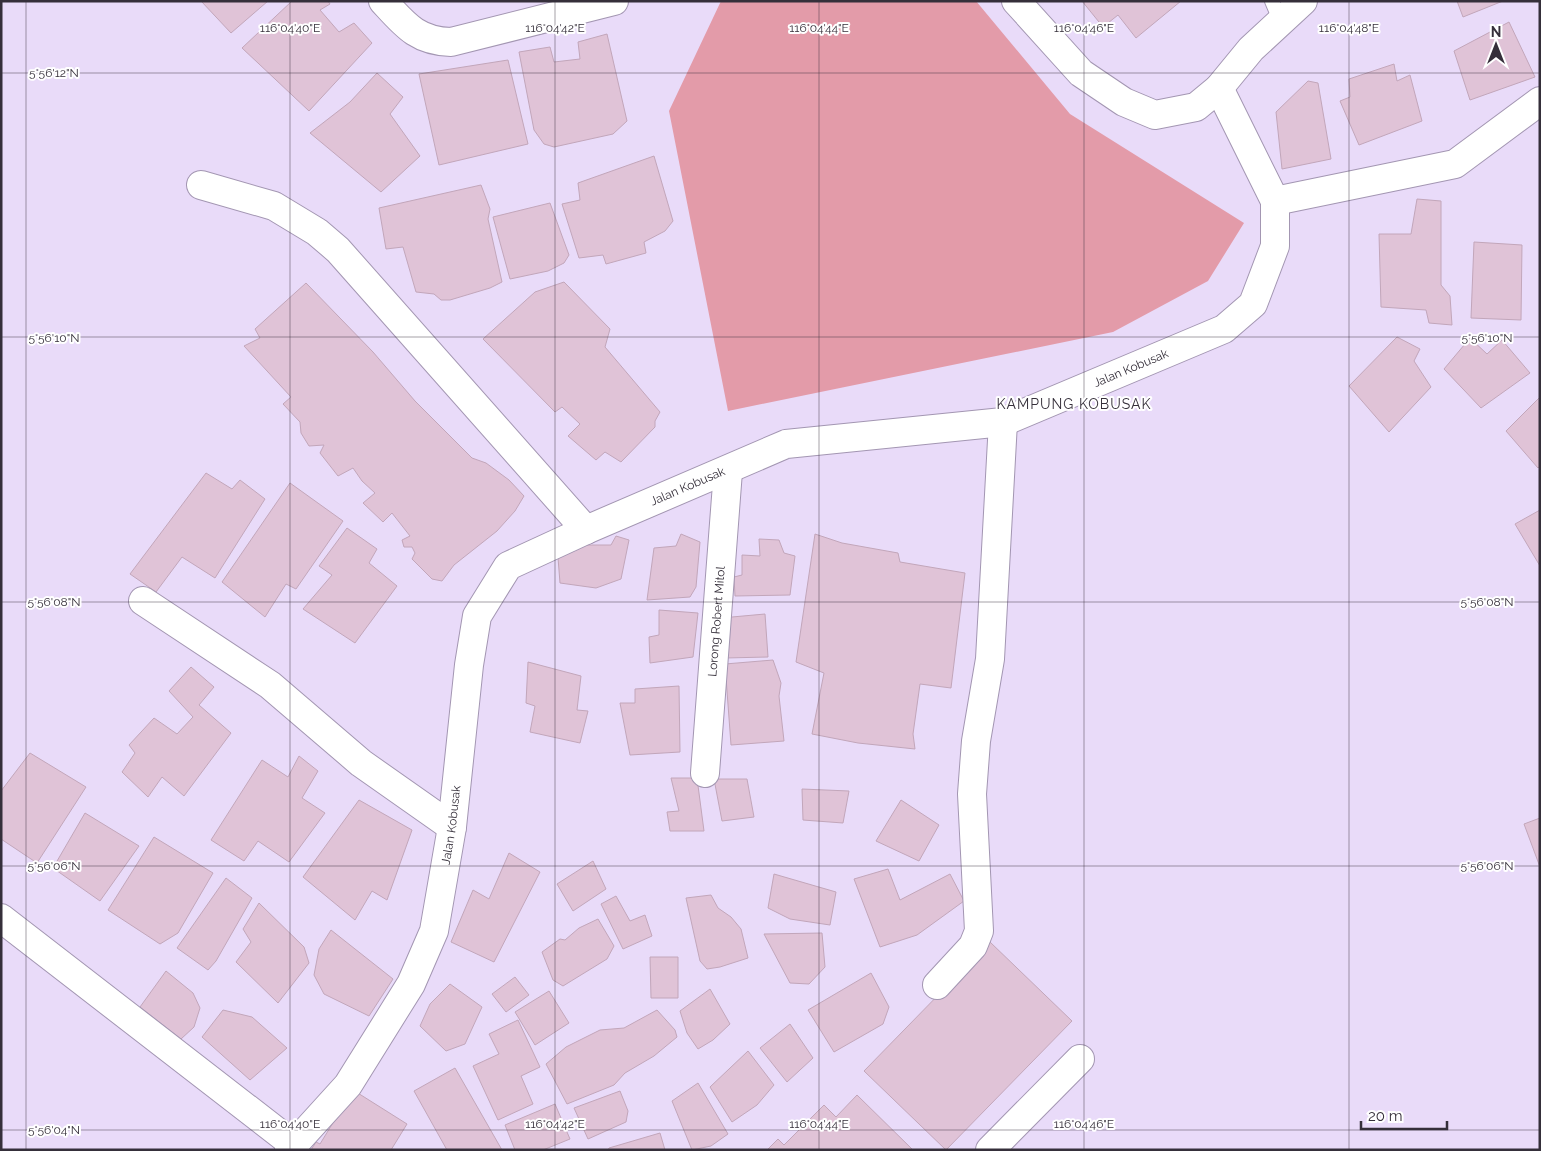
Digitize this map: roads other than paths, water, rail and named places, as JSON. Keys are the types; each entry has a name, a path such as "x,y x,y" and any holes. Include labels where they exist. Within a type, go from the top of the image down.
{"street":[{"path":"383,1 417,34 432,42 451,42 614,1"},
{"path":"1016,1 1082,73 1124,102 1155,115 1196,107 1219,88 1250,49 1276,11 1303,1"},
{"name":"Jalan Kobusak","path":"291,1147 348,1084 411,984 434,931 452,827 469,665 477,616 508,566 586,530 728,470 763,452 786,444 1003,422 1224,329 1253,304 1275,246 1275,201 1219,88"},
{"path":"1275,201 1455,164 1540,100"},
{"path":"201,185 274,206 317,232 338,250 586,530"},
{"path":"937,985 973,946 979,931 972,794 976,741 990,659 1003,422"},
{"name":"Lorong Robert Mitol","path":"705,772 728,470"},
{"path":"143,601 270,685 361,763 452,827"},
{"path":"1,918 291,1147"},
{"path":"990,1150 1080,1059"}],"district":[{"name":"KAMPUNG KOBUSAK","path":"1074,404"}]}
